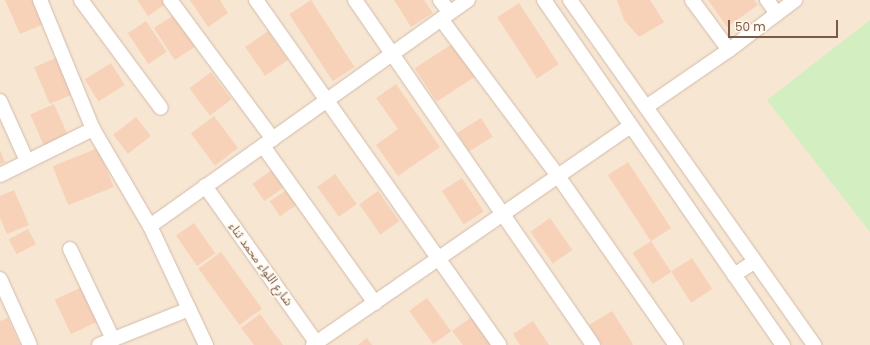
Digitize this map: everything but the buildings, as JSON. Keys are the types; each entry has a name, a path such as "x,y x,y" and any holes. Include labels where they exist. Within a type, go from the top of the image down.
{"street":[{"path":"40,0 93,129 150,226 206,345"},
{"path":"81,0 161,108"},
{"path":"170,0 375,302"},
{"path":"256,0 324,100 499,345"},
{"path":"355,0 501,215 593,345"},
{"path":"440,0 445,16 676,345"},
{"path":"150,226 268,143 324,100 392,55 468,0"},
{"path":"544,0 783,345"},
{"path":"570,0 814,345"},
{"path":"692,0 729,50"},
{"path":"767,0 777,14"},
{"path":"646,108 729,50 795,0"},
{"path":"0,101 27,161"},
{"path":"314,344 630,126"},
{"path":"0,175 93,129"},
{"name":"شارع اللواء محمد ثناء","path":"205,186 314,344"},
{"path":"70,249 113,339"},
{"path":"734,275 754,262"},
{"path":"0,279 30,345"},
{"path":"99,345 189,309"}],"shaded area":[{"path":"0,0 870,0 870,345 0,345"}],"green space":[{"path":"870,20 870,232 767,100"}]}
